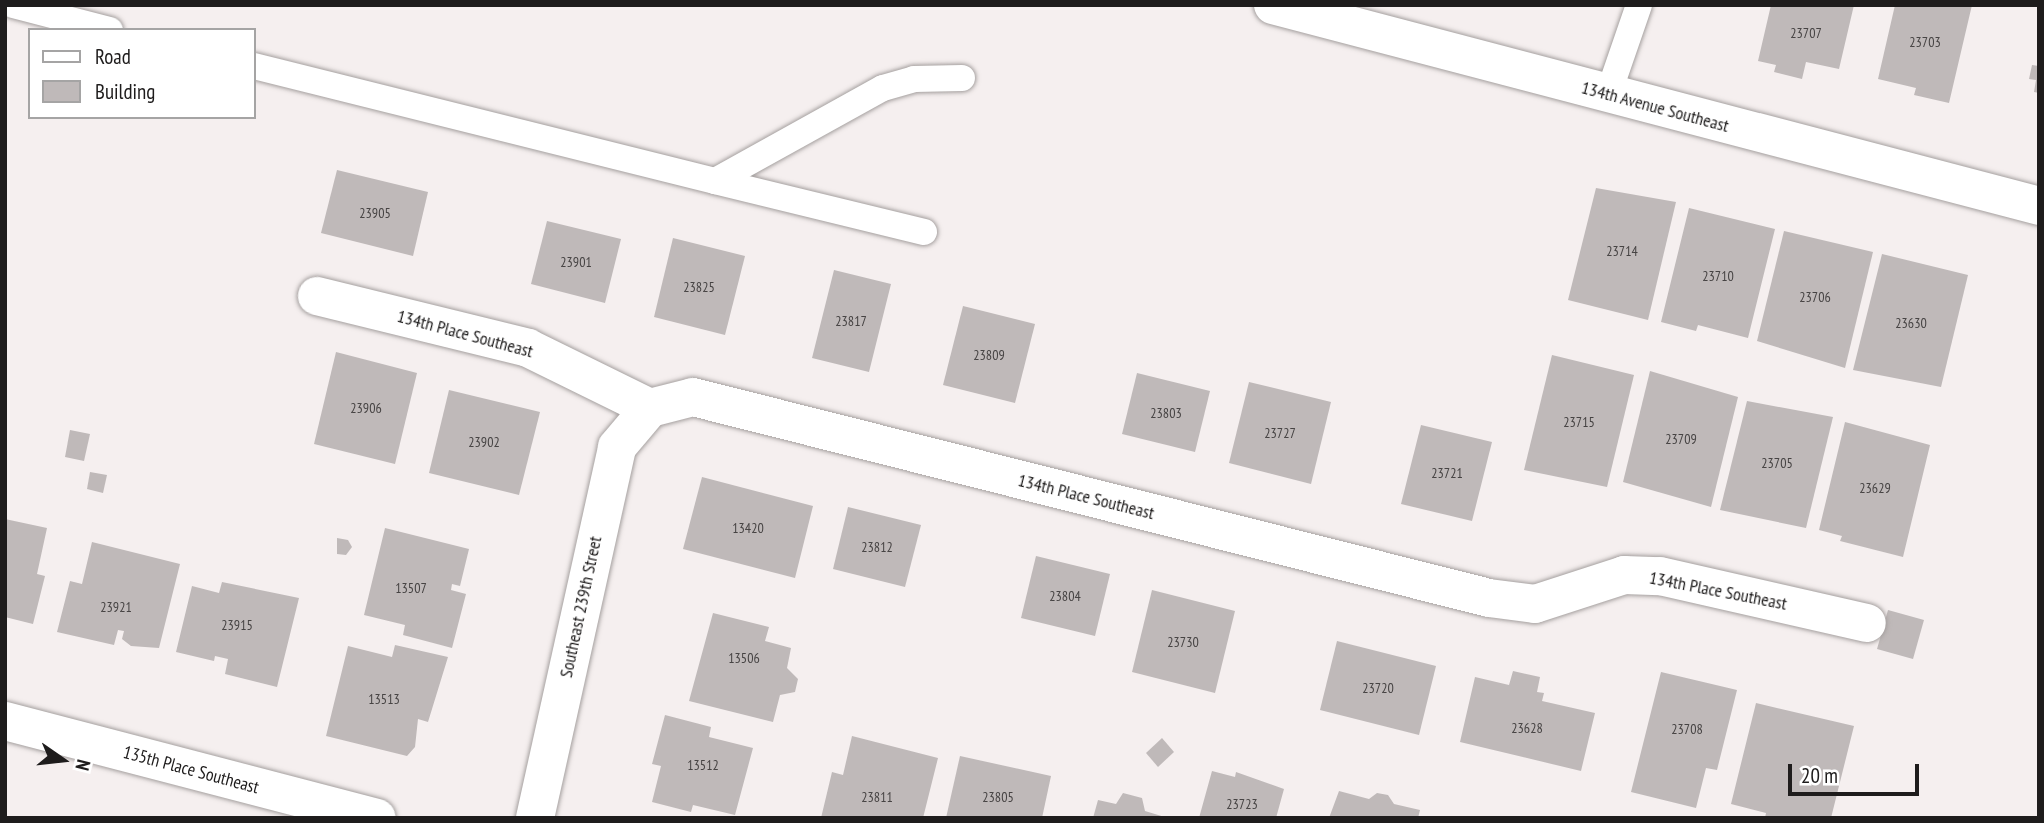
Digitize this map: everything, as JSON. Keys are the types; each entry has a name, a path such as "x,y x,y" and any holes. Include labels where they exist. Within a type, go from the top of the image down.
{"street":[{"name":"134th Avenue Southeast","path":"1273,5 2039,206"},
{"name":"134th Place Southeast","path":"317,296 528,348 650,408 693,397 1508,602 1535,604 1624,575 1660,576 1867,623"},
{"name":"Southeast 239th Street","path":"535,818 617,447 650,408"},
{"name":"135th Place Southeast","path":"5,721 377,818"}],"lane":[{"path":"13,5 102,28"},
{"path":"1608,94 1639,5"},
{"path":"256,66 924,232"},
{"path":"715,181 883,88 914,79 962,78"}],"building":[{"path":"1771,5 1854,5 1839,69 1806,62 1802,79 1774,72 1776,65 1758,61"},
{"path":"1895,5 1972,5 1949,103 1914,95 1916,88 1878,79"},
{"path":"2032,65 2039,66 2039,93 2034,92 2036,80 2029,79"},
{"path":"337,170 428,192 413,256 321,233"},
{"path":"1596,188 1676,202 1648,320 1568,300"},
{"path":"1689,208 1775,229 1748,338 1698,325 1696,331 1661,322"},
{"path":"547,221 621,239 605,303 531,284"},
{"path":"1784,231 1873,252 1845,368 1757,341"},
{"path":"673,238 745,256 725,335 654,317"},
{"path":"1882,254 1968,275 1941,387 1853,370"},
{"path":"834,270 891,284 869,372 812,358"},
{"path":"963,306 1035,324 1015,403 943,385"},
{"path":"336,352 417,373 395,464 314,444"},
{"path":"1552,355 1634,375 1607,487 1524,470"},
{"path":"1650,371 1738,397 1711,507 1623,482"},
{"path":"1137,373 1210,391 1195,452 1122,434"},
{"path":"1249,382 1331,402 1311,484 1229,463"},
{"path":"449,390 540,412 519,495 429,473"},
{"path":"1747,401 1833,417 1806,528 1720,510"},
{"path":"1845,422 1930,445 1903,557 1840,541 1842,536 1819,530"},
{"path":"1421,425 1492,442 1472,521 1401,504"},
{"path":"70,430 90,434 84,461 65,457"},
{"path":"90,472 107,475 103,493 87,489"},
{"path":"702,477 813,506 795,578 683,549"},
{"path":"848,507 921,525 905,587 833,569"},
{"path":"5,519 47,528 37,574 45,576 33,624 5,617"},
{"path":"385,528 469,549 460,586 452,584 451,590 466,594 452,648 403,635 405,625 364,615"},
{"path":"337,538 348,540 352,547 346,555 337,554"},
{"path":"92,542 180,564 159,648 131,646 122,639 124,631 118,630 114,645 57,632 70,581 82,584"},
{"path":"1036,556 1110,574 1095,636 1021,618"},
{"path":"222,582 299,598 277,687 225,674 228,659 215,656 214,661 176,652 192,586 219,593"},
{"path":"1152,590 1235,611 1215,693 1132,672"},
{"path":"1888,610 1924,620 1913,659 1877,649"},
{"path":"713,613 769,627 765,641 791,648 787,668 798,679 795,692 780,695 773,722 689,701"},
{"path":"1337,641 1436,666 1419,735 1320,710"},
{"path":"395,645 448,657 428,722 418,719 415,747 407,756 326,736 348,646 392,657"},
{"path":"1513,671 1540,677 1537,692 1544,693 1542,701 1595,713 1581,771 1460,742 1475,677 1509,685"},
{"path":"1661,672 1737,690 1717,770 1706,768 1696,808 1631,792"},
{"path":"1756,703 1854,726 1831,818 1765,818 1766,813 1731,804"},
{"path":"665,715 711,727 709,737 753,748 735,815 693,805 691,812 652,802 661,766 652,764"},
{"path":"852,736 938,758 923,818 821,818 832,772 843,775"},
{"path":"1162,738 1174,752 1158,767 1146,753"},
{"path":"960,756 1051,776 1042,818 946,818"},
{"path":"1212,771 1235,777 1236,772 1284,789 1276,818 1199,818"},
{"path":"1339,791 1369,799 1377,793 1388,795 1394,804 1420,810 1418,818 1329,818"},
{"path":"1123,793 1142,798 1145,811 1168,818 1093,818 1098,800 1116,804"}]}
